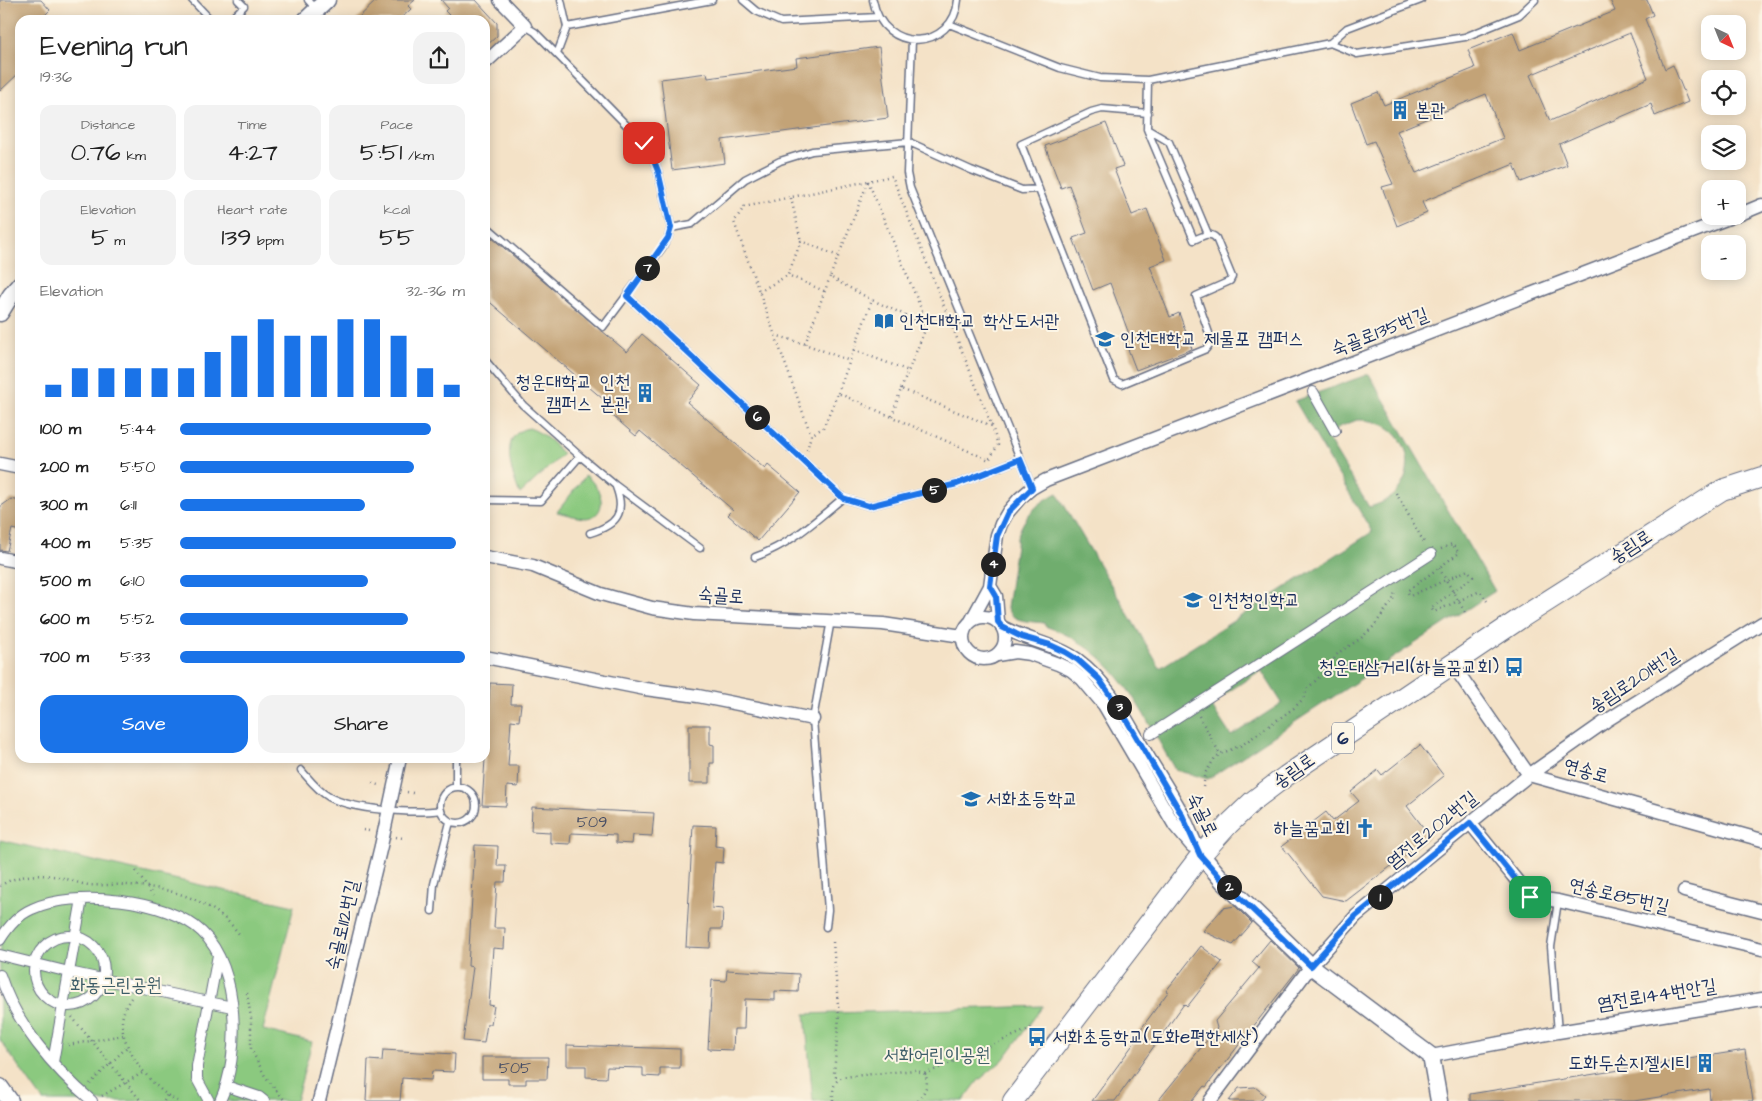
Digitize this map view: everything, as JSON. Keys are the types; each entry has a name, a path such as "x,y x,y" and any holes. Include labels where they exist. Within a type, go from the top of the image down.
{"main road":[{"name":"송림로","path":"1013,1101 1200,855 1229,824 1270,788 1521,618 1722,490 1762,477"}],"street":[{"path":"490,59 525,26 500,0"},
{"path":"1746,212 1762,205"},
{"name":"숙골로135번길","path":"971,621 990,586 997,536 1001,524 1008,512 1032,488 1059,474 1710,225"},
{"path":"0,313 15,290"},
{"path":"1313,392 1335,431"},
{"path":"0,464 15,467"},
{"path":"1150,734 1431,554"},
{"path":"0,558 15,561"},
{"name":"숙골로","path":"490,558 533,566 601,594 652,608 694,614 883,624 962,636 964,648 973,657 985,660 997,655 1014,652 1030,654 1058,664 1082,679 1104,705 1175,826 1200,855"},
{"name":"숙골로135번길","path":"990,586 996,596 1000,624"},
{"name":"숙골로","path":"971,621 976,618 988,617 1022,637 1050,645 1078,660 1099,679 1122,712 1182,815 1200,855"},
{"path":"962,636 971,621"},
{"name":"송림로201번길","path":"1529,775 1606,721 1762,623"},
{"path":"997,655 1004,645 1004,633 1000,624"},
{"path":"490,658 645,689 698,696 813,718"},
{"path":"1453,665 1529,775"},
{"name":"숙골로112번길","path":"319,1101 399,763"},
{"name":"염전로202번길","path":"1210,1101 1311,966 1356,916 1529,775"},
{"name":"연송로","path":"1529,775 1762,840"},
{"name":"연송로85번길","path":"1470,823 1530,897 1558,901 1762,949"},
{"path":"1200,855 1224,882 1311,966 1430,1056 1439,1101"},
{"name":"연송로85번길","path":"1684,891 1762,911"},
{"path":"53,1062 82,899"},
{"path":"0,940 12,923 31,909 53,902 82,899 119,900 163,911 195,925 211,942 218,954 228,982 232,1007 234,1052 226,1086 220,1101"},
{"path":"64,937 75,937 88,942 100,954 104,971 103,979 100,988 88,1001 80,1005 63,1006 48,1000 38,988 34,973 35,964 42,949 48,943 64,937"},
{"path":"209,1101 199,1085 196,1073 218,954"},
{"path":"0,955 232,1007"},
{"path":"0,974 5,989 22,1021 53,1062 93,1101"},
{"name":"염전로144번안길","path":"1430,1056 1558,1032 1762,999"},
{"path":"226,1086 259,1097 264,1101"},
{"path":"0,1087 10,1101"}],"lane":[{"path":"192,0 206,15"},
{"path":"235,15 244,6 238,0"},
{"path":"557,54 567,26 562,0"},
{"path":"567,26 712,0"},
{"path":"743,0 756,11 781,22 878,17"},
{"path":"873,0 878,17 888,30 896,35 912,40 929,38 936,35 949,24 955,16 958,0"},
{"path":"949,24 1060,68 1100,78 1148,80 1330,43 1347,28 1420,0"},
{"path":"1330,43 1357,54 1465,37 1519,15 1535,0"},
{"path":"490,229 603,327 668,238 671,228 658,171 644,143 535,32 525,26"},
{"path":"912,40 906,173 910,188 1032,488"},
{"path":"1148,80 1148,113 1147,129 1194,240 1208,234 1213,235 1232,276 1230,281 1196,296 1211,342 1206,349 1122,384 1114,380 1021,144 1091,112 1102,109 1148,113"},
{"path":"1147,129 1169,142 1208,234"},
{"path":"671,228 692,224 745,179 780,161 812,151 908,142 1022,190 1039,189"},
{"path":"627,296 843,498 869,506 957,484 1020,459"},
{"path":"490,366 523,405 580,456 615,485 700,548"},
{"path":"490,500 541,501 580,456"},
{"path":"590,533 610,525 617,517 620,507 615,485"},
{"path":"755,557 770,552 794,538 843,498"},
{"path":"826,927 828,910 813,718 831,620"},
{"path":"456,763 456,786"},
{"path":"300,770 320,790 334,799 389,810 410,812 441,810"},
{"path":"456,786 463,786 474,794 476,808 470,820 456,824 450,822 443,815 440,804 445,792 456,786"},
{"path":"432,911 434,884 450,822"},
{"path":"1558,901 1551,947 1558,1032"}],"path":[{"path":"812,435 734,222 744,207 892,176 998,445 989,460 838,393"},
{"path":"805,344 868,181"},
{"path":"868,181 927,325 891,416"},
{"path":"759,292 788,275 801,241 791,198"},
{"path":"801,241 838,256"},
{"path":"788,275 825,291"},
{"path":"830,277 872,300 927,325 949,318"},
{"path":"803,460 812,435 823,428 872,300"},
{"path":"774,334 850,361"},
{"path":"854,350 909,371"},
{"path":"901,389 992,426"},
{"path":"1431,554 1452,544 1459,554 1407,591 1410,596 1468,570 1473,577 1431,608 1434,612 1480,591 1487,601"},
{"path":"1203,786 1206,772 1220,754 1242,745 1294,708 1338,653 1367,633 1386,610 1395,595 1392,579"},
{"path":"1193,707 1220,754"},
{"path":"372,783 378,785"},
{"path":"406,792 413,793"},
{"path":"363,830 369,831"},
{"path":"396,837 403,838"},
{"path":"136,870 163,911"},
{"path":"833,942 839,1016 834,1073 837,1080"},
{"path":"138,987 124,1009 123,1035 144,1072 167,1095 176,1101"},
{"path":"247,993 251,1018 251,1049 264,1076 285,1101"},
{"path":"63,1006 141,1101"},
{"path":"833,1101 833,1088 837,1080 846,1076 915,1070 925,1074 1034,1027"},
{"path":"56,1047 123,1035"},
{"path":"82,1092 128,1046"},
{"path":"93,1101 144,1072"},
{"path":"918,1101 928,1082 925,1074"},
{"path":"164,1101 167,1095"}],"green space":[{"path":"1369,374 1495,591 1208,779 1175,770 1137,704 1109,666 1091,650 1070,637 1045,626 1044,623 1017,619 1009,613 1007,608 1017,538 1023,524 1032,511 1043,501 1057,493 1160,668 1372,532 1295,401","holes":["1357,420 1377,423 1392,431 1402,443 1407,457 1407,473 1400,487 1388,499 1369,507 1328,439 1339,427","1261,670 1282,703 1231,736 1210,704"]},
{"path":"529,428 552,442 563,454 520,494 511,466 510,446 513,438 519,431"},
{"path":"586,475 594,484 601,497 599,512 584,518 557,512"},
{"name":"화동근린공원","path":"0,840 294,906 263,1030 312,1042 296,1101 43,1101 0,1040"},
{"name":"서화어린이공원","path":"1043,1006 1003,1060 978,1081 963,1101 813,1101 805,1014"}],"building":[{"path":"0,0 41,0 50,10 45,15 15,15 15,77 0,91"},
{"path":"377,0 415,0 408,6 411,9 404,15 361,15"},
{"path":"441,0 476,0 490,15 449,15 445,11 448,8"},
{"name":"본관","path":"1610,0 1647,0 1653,15 1645,19 1665,69 1673,65 1688,102 1655,116 1651,104 1559,144 1567,165 1521,182 1514,164 1422,202 1427,213 1397,226 1382,187 1393,184 1374,141 1366,144 1351,103 1378,92 1384,105 1475,68 1468,50 1513,32 1520,50 1615,11","holes":["1630,33 1648,78 1550,121 1530,75","1486,94 1503,138 1416,173 1397,131"]},
{"path":"490,15 497,23 497,36 490,42"},
{"path":"879,47 888,118 722,140 725,163 672,170 661,79 707,73 708,78 797,66 796,58"},
{"path":"1106,123 1123,166 1114,169 1132,215 1147,209 1166,260 1150,266 1170,317 1179,313 1192,349 1136,370 1123,336 1129,334 1110,283 1093,290 1073,238 1087,233 1069,185 1061,188 1045,146"},
{"name":"청운대학교 인천 캠퍼스 본관","path":"490,236 627,352 642,334 701,385 687,402 765,469 768,465 800,492 758,541 728,515 733,510 640,431 636,436 606,410 610,405 490,302"},
{"path":"11,499 15,500 15,530 12,529 7,551 0,550 0,507"},
{"path":"490,683 512,684 511,704 521,704 519,721 511,720 508,766 519,766 518,787 507,786 506,806 482,805 485,763 490,763"},
{"path":"689,725 710,725 710,744 714,745 714,763 710,763 710,783 689,783"},
{"name":"하늘꿈교회","path":"1420,745 1444,776 1407,806 1430,836 1346,901 1322,896 1282,846 1326,812 1333,821 1359,801 1351,792 1378,770 1382,775"},
{"path":"532,807 654,813 652,836 633,835 632,844 616,843 616,835 571,833 570,844 550,843 550,832 531,831"},
{"path":"693,825 716,826 715,846 724,847 723,863 715,862 712,908 723,909 722,929 711,929 710,948 686,947"},
{"path":"475,845 498,846 497,866 506,866 505,882 497,882 494,928 505,928 504,949 493,948 489,1005 494,1006 491,1024 487,1024 484,1043 463,1041 473,967 468,966"},
{"path":"1235,906 1252,923 1233,945 1203,931 1223,908"},
{"path":"1270,940 1299,968 1206,1087 1204,1086 1192,1101 1158,1101 1217,1028 1215,1021 1259,968 1252,962"},
{"path":"1201,946 1222,962 1187,1007 1184,1004 1115,1101 1092,1101 1137,1039 1135,1037 1168,992 1166,991"},
{"path":"727,970 799,974 798,992 775,991 775,1000 745,999 744,1029 734,1029 733,1050 708,1049 712,980 726,981"},
{"path":"567,1045 680,1049 680,1068 660,1068 660,1077 643,1076 643,1068 607,1067 606,1078 586,1077 586,1066 567,1066"},
{"path":"383,1050 455,1054 454,1072 432,1071 431,1080 402,1078 400,1101 366,1101 368,1060 382,1061"},
{"name":"도화두손지젤시티","path":"1745,1050 1753,1101 1710,1101 1709,1089 1634,1101 1470,1101 1470,1094"},
{"path":"482,1057 548,1057 547,1079 526,1079 526,1084 508,1084 508,1079 482,1079"},
{"path":"1255,1087 1265,1095 1260,1101 1229,1101 1239,1088"}],"place":[{"name":"본관","path":"1400,110"},
{"name":"인천대학교 학산도서관","path":"884,321"},
{"name":"인천대학교 제물포 캠퍼스","path":"1105,339"},
{"name":"청운대학교 인천 캠퍼스 본관","path":"645,393"},
{"name":"인천청인학교","path":"1193,600"},
{"name":"청운대삼거리(하늘꿈교회)","path":"1514,667"},
{"name":"서화초등학교","path":"971,799"},
{"name":"하늘꿈교회","path":"1365,828"},
{"name":"서화초등학교(도화e편한세상)","path":"1037,1037"},
{"name":"도화두손지젤시티","path":"1705,1063"}],"route":[{"path":"644,143 658,171 671,228 662,248 627,296 843,498 869,506 957,484 1020,459 1032,488 1008,512 997,536 990,586 996,596 998,622 1002,627 1022,637 1050,645 1065,652 1078,660 1099,679 1122,712 1182,815 1200,855 1224,882 1311,966 1356,916 1470,823 1530,897"}]}
